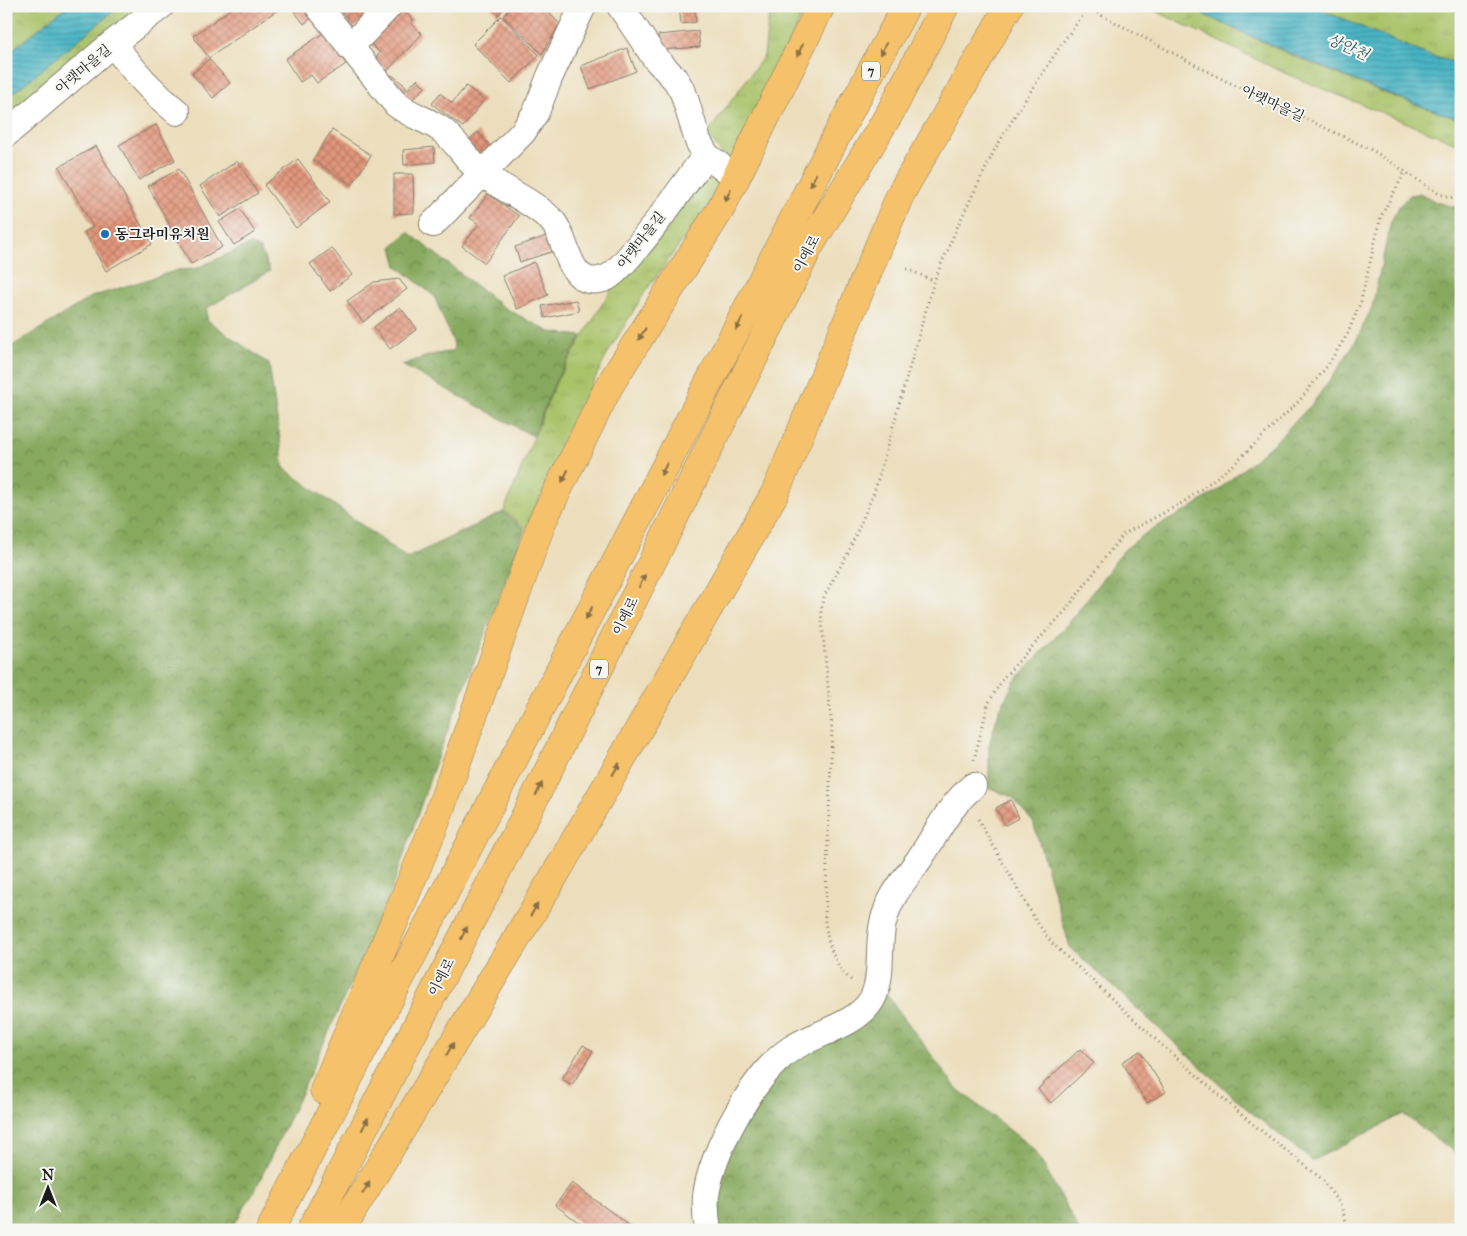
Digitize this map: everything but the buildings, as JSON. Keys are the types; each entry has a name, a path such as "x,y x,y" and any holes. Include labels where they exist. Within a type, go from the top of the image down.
{"highway":[{"path":"268,1230 435,824 542,522 610,386 720,210 822,6"},
{"name":"이예로","path":"268,1230 836,137 906,6"},
{"name":"이예로","path":"311,1230 536,795 809,247 891,111 945,6"},
{"path":"341,1230 556,873 775,493 901,193 1009,6"}],"street":[{"name":"아랫마을길","path":"6,134 113,43 161,6"},
{"name":"아랫마을길","path":"318,6 396,104 407,112 440,128 482,173 552,221 564,241 569,263 574,270 590,280 598,280 613,275 714,162 695,134 682,92 675,79 655,58 628,21 620,6"},
{"path":"350,47 389,6"},
{"path":"432,224 512,145 536,112 550,76 583,6"},
{"path":"113,43 136,75 156,96 177,112"},
{"path":"708,1230 705,1210 710,1177 728,1132 759,1078 791,1048 860,1012 870,1002 876,992 880,938 889,905 898,885 918,862 950,809 973,786"}],"path":[{"name":"아랫마을길","path":"1084,6 1088,10 1228,82 1374,152 1439,194 1461,200"},
{"path":"876,992 854,982 843,973 826,933 832,730 821,611 824,596 848,553 875,490 934,281 995,149 1065,39 1088,10"},
{"path":"1349,1230 1341,1206 1322,1179 1236,1110 1071,962 1054,944 1036,921 994,850 976,814 973,786 974,761 979,731 988,704 1004,677 1066,610 1124,534 1184,502 1233,465 1300,400 1328,365 1348,334 1361,301 1382,216 1404,172"},
{"path":"907,269 934,281"}],"green space":[{"path":"21,6 67,6 6,55 6,19"},
{"path":"119,6 149,6 6,118 6,99"},
{"path":"770,6 807,6 712,200 645,292 610,349 584,400 526,529 504,511 557,380 606,298 690,186 704,178 717,177 727,160 707,134 764,56"},
{"path":"1145,6 1185,6 1300,59 1397,98 1461,120 1461,145 1289,75"},
{"path":"1312,6 1448,6 1461,12 1461,64 1430,56"},
{"path":"1420,193 1436,202 1461,209 1461,1157 1403,1114 1312,1161 1247,1109 1070,947 1033,822 1012,797 989,788 989,745 999,711 1014,682 1072,619 1124,550 1150,530 1188,510 1218,490 1274,443 1313,403 1358,337 1372,307 1391,221 1400,205 1410,195"},
{"path":"408,232 503,307 550,332 582,336 556,380 533,436 402,365 431,355 453,351 454,344 434,296 397,266 392,247"},
{"path":"250,244 260,249 270,271 207,308 207,320 269,364 284,468 407,558 503,512 525,530 437,758 390,895 305,1085 257,1186 231,1230 6,1230 6,350 91,297 178,270 195,269"},
{"path":"885,992 955,1087 1035,1150 1079,1230 717,1230 715,1211 725,1161 773,1076"}],"water":[{"path":"67,6 120,6 6,99 6,55"},
{"name":"상안천","path":"1185,6 1312,6 1430,56 1461,64 1461,120 1321,67"}],"place":[{"name":"동그라미유치원","path":"105,234"}]}
